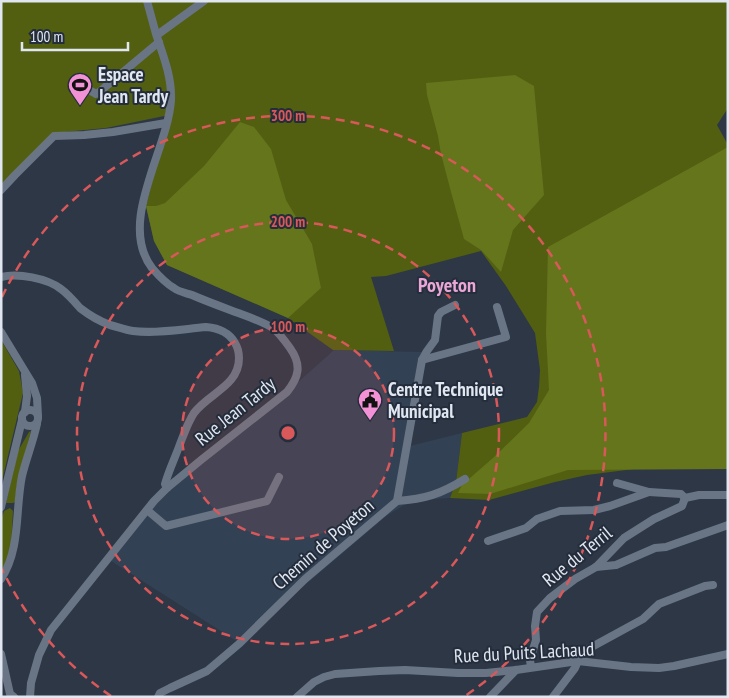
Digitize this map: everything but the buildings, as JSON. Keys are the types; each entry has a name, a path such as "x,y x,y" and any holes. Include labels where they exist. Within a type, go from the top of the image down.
{"street":[{"name":"Rue Jean Tardy","path":"30,697 36,662 51,630 147,510 167,488 207,454 286,392 298,374 297,362 293,352 274,328 174,289 151,266 145,253 140,240 139,225 148,184 171,102 170,80 147,1"},
{"path":"91,91 96,94 98,93 158,38 204,1"},
{"path":"1,190 54,136 113,132 166,123"},
{"path":"1,278 10,276 29,277 48,282 61,289 91,316 104,323 125,329 148,331 206,327 223,331 230,337 236,345 239,354 237,372 224,388 194,413 168,474 165,484 167,488"},
{"name":"Chemin de Poyeton","path":"158,697 160,693 207,671 240,643 305,579 397,501 422,360 435,340 440,312 455,305"},
{"path":"422,360 506,338 497,306"},
{"path":"1,332 32,383 37,398 34,436 22,474 11,561 1,579"},
{"path":"1,507 22,415 25,412 27,396 25,371"},
{"path":"17,440 35,422 33,410 25,412"},
{"path":"22,420 24,424 35,422"},
{"path":"147,510 166,526 267,501 279,477"},
{"path":"397,501 429,497 444,492 465,479"},
{"path":"617,483 649,492 681,494 685,498 700,495 728,495"},
{"path":"488,541 526,528 537,519 560,511 594,510 649,492"},
{"name":"Rue du Terril","path":"531,667 530,660 536,640 537,612 550,598 574,579 596,567 624,538 654,519 682,506 685,498"},
{"path":"596,567 616,565 655,548 666,547 728,525"},
{"path":"553,697 588,649 643,618 659,604 705,586 713,585"},
{"path":"1,654 10,694 14,697"},
{"name":"Rue du Puits Lachaud","path":"297,697 314,682 335,674 379,671 501,672 578,661 659,668 728,654"},
{"path":"490,697 516,670"}],"shaded area":[{"path":"334,350 424,352 410,446 462,433 456,482 450,498 404,505 385,517 238,642 111,561 154,501 287,392"}],"green space":[{"path":"1,1 728,1 728,108 717,125 728,145 728,469 634,469 587,475 489,500 450,498 456,482 462,433 527,417 537,402 539,387 540,370 535,333 506,286 481,251 386,276 371,277 394,351 333,350 288,318 167,265 154,241 146,206 169,115 106,128 54,133 1,188"},
{"path":"515,75 534,86 544,195 513,230 501,272 481,250 464,239 441,154 427,95 426,83"},
{"path":"240,122 254,127 271,149 286,200 312,244 321,288 288,318 167,265 154,241 146,206 156,206 165,203 204,166"},
{"path":"728,147 728,469 568,470 490,494 458,493 462,485 529,423 549,390 546,334 548,247"},
{"path":"1,340 19,371 23,393 1,485"},
{"path":"31,431 17,484 15,502 6,503 18,451"},
{"path":"10,508 13,511 11,547 1,574 1,520 4,511"}],"place":[{"name":"Espace Jean Tardy","path":"80,106"},
{"name":"Centre Technique Municipal","path":"370,421"}],"district":[{"name":"Poyeton","path":"447,285"}]}
